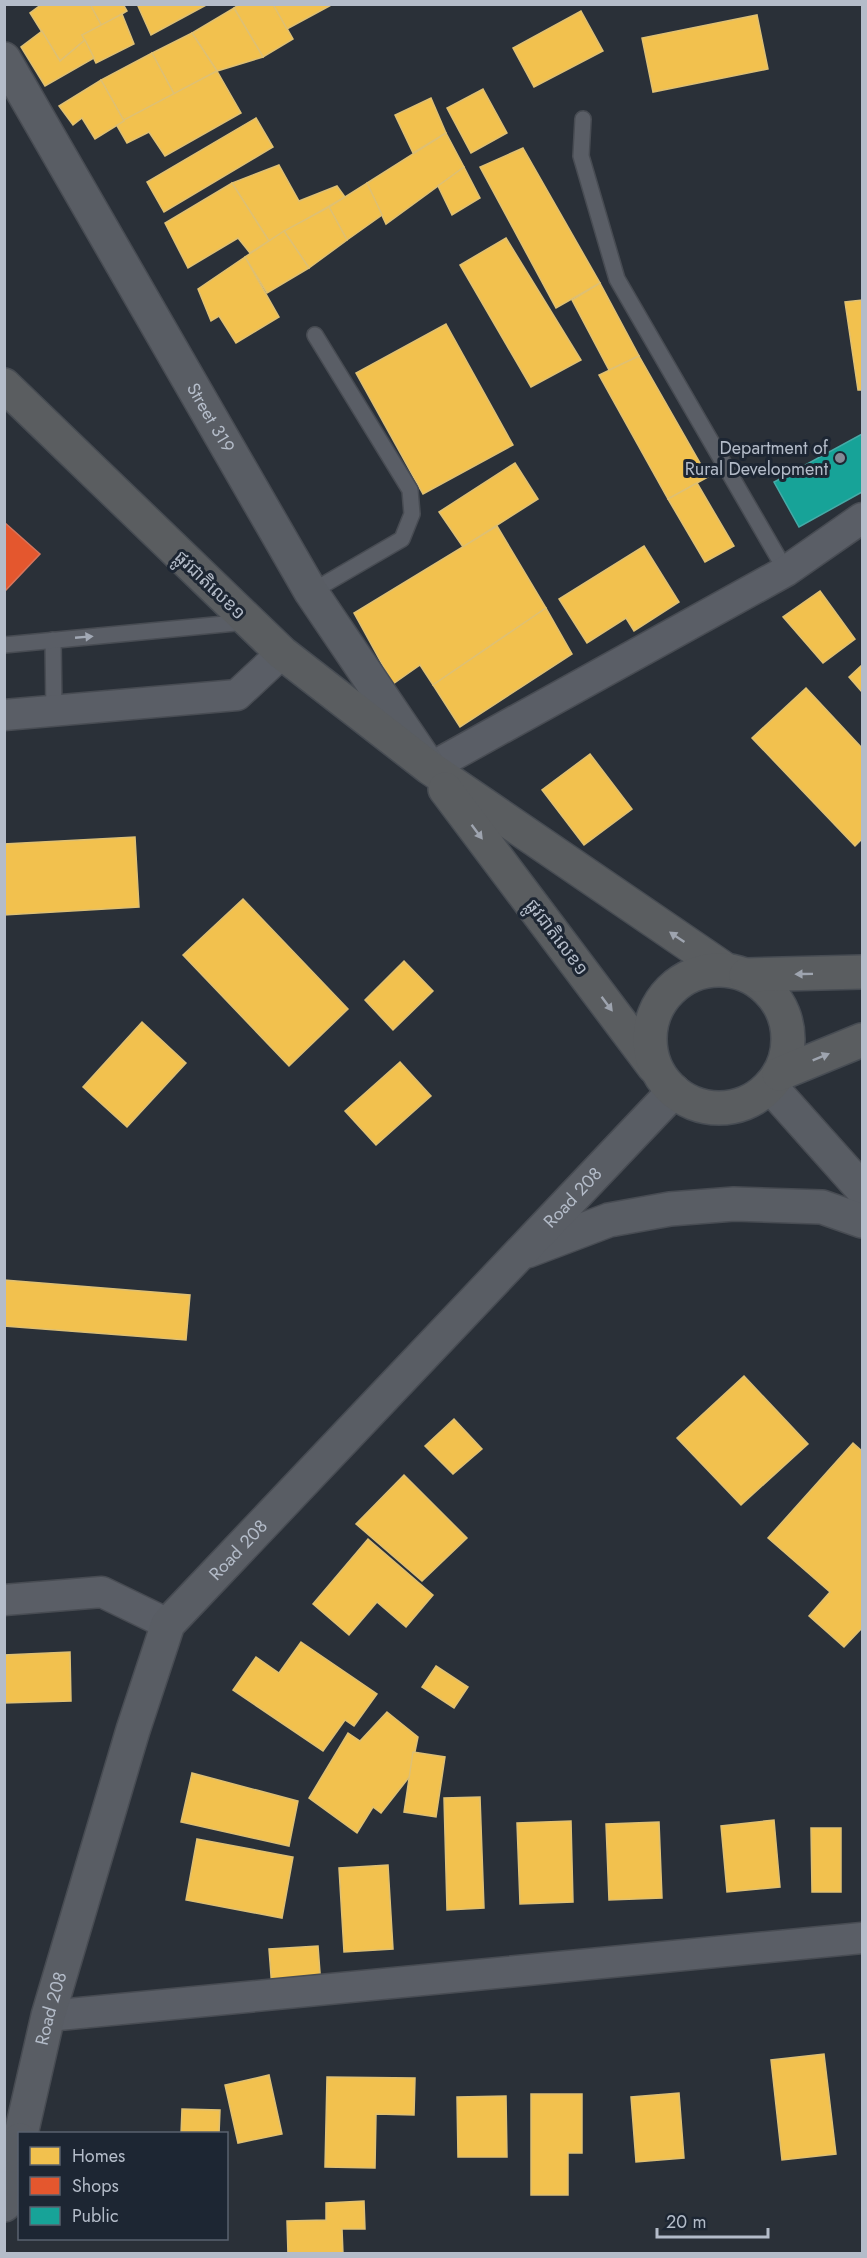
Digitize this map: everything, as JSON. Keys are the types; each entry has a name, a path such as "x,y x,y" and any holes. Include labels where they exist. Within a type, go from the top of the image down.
{"highway":[{"name":"ផ្លូវជាតិលេខ១","path":"4,385 282,653 430,768 736,973"},
{"name":"ផ្លូវជាតិលេខ១","path":"430,768 668,1084"},
{"path":"862,972 703,972 682,981 666,995 654,1014 650,1035 652,1058 668,1084 692,1102 713,1107 734,1106 753,1099 775,1080 862,1040"},
{"path":"736,973 763,986 776,1000 785,1017 788,1036 786,1055 775,1080"}],"street":[{"name":"Street 319","path":"4,59 311,592 430,768"},
{"path":"430,768 786,571 862,518"},
{"path":"4,715 237,695 282,653"},
{"path":"775,1080 862,1189"},
{"name":"Road 208","path":"21,2132 48,2016 133,1730 168,1624 520,1254 668,1084"},
{"path":"520,1254 609,1220 670,1209 734,1204 822,1207 862,1221"},
{"path":"4,1600 102,1592 168,1624"},
{"path":"48,2016 862,1938"},
{"path":"4,2205 18,2148"}],"lane":[{"path":"583,119 581,156 617,279 786,571"},
{"path":"311,592 402,539 412,514 410,490 315,335"},
{"path":"4,645 248,622"},
{"path":"52,640 54,711"}],"building: Homes":[{"path":"42,4 90,4 102,26 82,35 85,40 60,61 30,13"},
{"path":"90,4 123,4 127,11 102,26"},
{"path":"141,4 208,4 151,35 138,6"},
{"path":"240,4 273,4 293,39 263,57 234,8"},
{"path":"273,4 333,4 287,29"},
{"path":"234,8 263,57 217,71 192,33"},
{"path":"581,11 603,51 534,87 513,48"},
{"path":"122,14 134,44 96,63 82,35"},
{"path":"757,15 768,69 653,92 642,38"},
{"path":"42,31 60,61 85,40 94,58 45,86 21,47"},
{"path":"192,33 217,71 174,94 152,53"},
{"path":"152,53 174,94 124,121 101,80"},
{"path":"217,71 241,113 165,156 149,132 127,143 116,124"},
{"path":"101,80 124,121 95,139 82,118 73,125 59,106"},
{"path":"483,89 507,133 471,153 447,108"},
{"path":"431,98 446,133 413,153 395,115"},
{"path":"256,118 273,147 164,212 147,182"},
{"path":"446,133 464,167 386,224 367,183"},
{"path":"523,148 600,283 556,308 480,167"},
{"path":"279,165 299,201 337,186 345,197 269,241 232,183"},
{"path":"464,167 480,198 452,215 438,186"},
{"path":"232,183 269,241 250,253 238,238 188,268 165,223"},
{"path":"367,183 382,215 347,240 329,207"},
{"path":"329,207 347,240 309,268 284,231"},
{"path":"284,231 309,268 267,293 245,257"},
{"path":"506,238 581,360 531,387 460,265"},
{"path":"245,257 279,317 236,343 219,316 211,321 198,289"},
{"path":"600,283 639,356 609,370 572,300"},
{"path":"862,300 862,390 858,390 845,302"},
{"path":"446,324 513,445 423,494 356,373"},
{"path":"639,356 708,477 668,499 599,375"},
{"path":"515,463 538,499 463,547 439,512"},
{"path":"697,483 734,546 705,562 668,499"},
{"path":"497,526 546,608 433,685 420,665 393,684 354,613"},
{"path":"644,546 679,602 634,631 626,618 587,643 559,599"},
{"path":"820,591 855,639 823,663 783,617"},
{"path":"546,608 572,654 460,727 433,685"},
{"path":"862,665 862,692 849,677"},
{"path":"806,688 862,748 862,839 855,846 752,738"},
{"path":"590,754 632,809 584,845 542,790"},
{"path":"135,837 139,907 4,915 4,844"},
{"path":"243,899 348,1009 289,1066 183,955"},
{"path":"404,961 433,991 393,1030 365,1000"},
{"path":"142,1022 186,1063 127,1127 83,1087"},
{"path":"400,1062 431,1096 376,1145 345,1111"},
{"path":"4,1280 190,1295 186,1340 4,1326"},
{"path":"744,1376 808,1444 741,1505 677,1438"},
{"path":"454,1419 482,1449 453,1474 425,1446"},
{"path":"853,1443 862,1451 862,1628 844,1647 809,1616 830,1592 768,1538"},
{"path":"404,1475 467,1538 422,1581 356,1524"},
{"path":"368,1539 433,1595 406,1627 377,1602 349,1635 313,1604"},
{"path":"301,1642 377,1694 354,1726 345,1720 323,1751 233,1690 256,1657 279,1673"},
{"path":"70,1652 71,1701 4,1703 4,1655"},
{"path":"436,1666 468,1687 454,1708 422,1687"},
{"path":"387,1712 418,1737 410,1776 381,1813 373,1807 357,1833 309,1798 348,1733 360,1741"},
{"path":"413,1752 445,1757 436,1817 404,1812"},
{"path":"192,1773 298,1801 289,1846 181,1822"},
{"path":"480,1797 484,1908 447,1910 444,1798"},
{"path":"774,1820 780,1887 727,1892 721,1826"},
{"path":"571,1821 573,1902 520,1904 517,1823"},
{"path":"659,1822 662,1898 609,1900 606,1824"},
{"path":"811,1828 841,1828 841,1892 812,1892"},
{"path":"197,1839 293,1857 282,1918 186,1900"},
{"path":"388,1865 393,1949 344,1952 339,1868"},
{"path":"318,1946 321,1986 272,1989 269,1949"},
{"path":"824,2054 836,2154 782,2160 771,2060"},
{"path":"269,2075 282,2134 238,2143 225,2085"},
{"path":"327,2077 415,2078 414,2115 376,2114 375,2168 325,2167"},
{"path":"679,2093 684,2158 636,2162 631,2097"},
{"path":"531,2094 582,2094 582,2153 568,2153 568,2195 531,2195"},
{"path":"506,2096 507,2157 458,2157 457,2097"},
{"path":"182,2109 220,2110 219,2132 181,2132"},
{"path":"364,2201 365,2229 342,2229 343,2254 288,2254 287,2221 326,2220 326,2203"}],"building: Shops":[{"path":"4,522 40,554 4,592"}],"building: Public":[{"name":"Department of Rural Development","path":"862,434 862,492 799,527 774,482"}],"place":[{"name":"Department of Rural Development","path":"840,458"}]}
